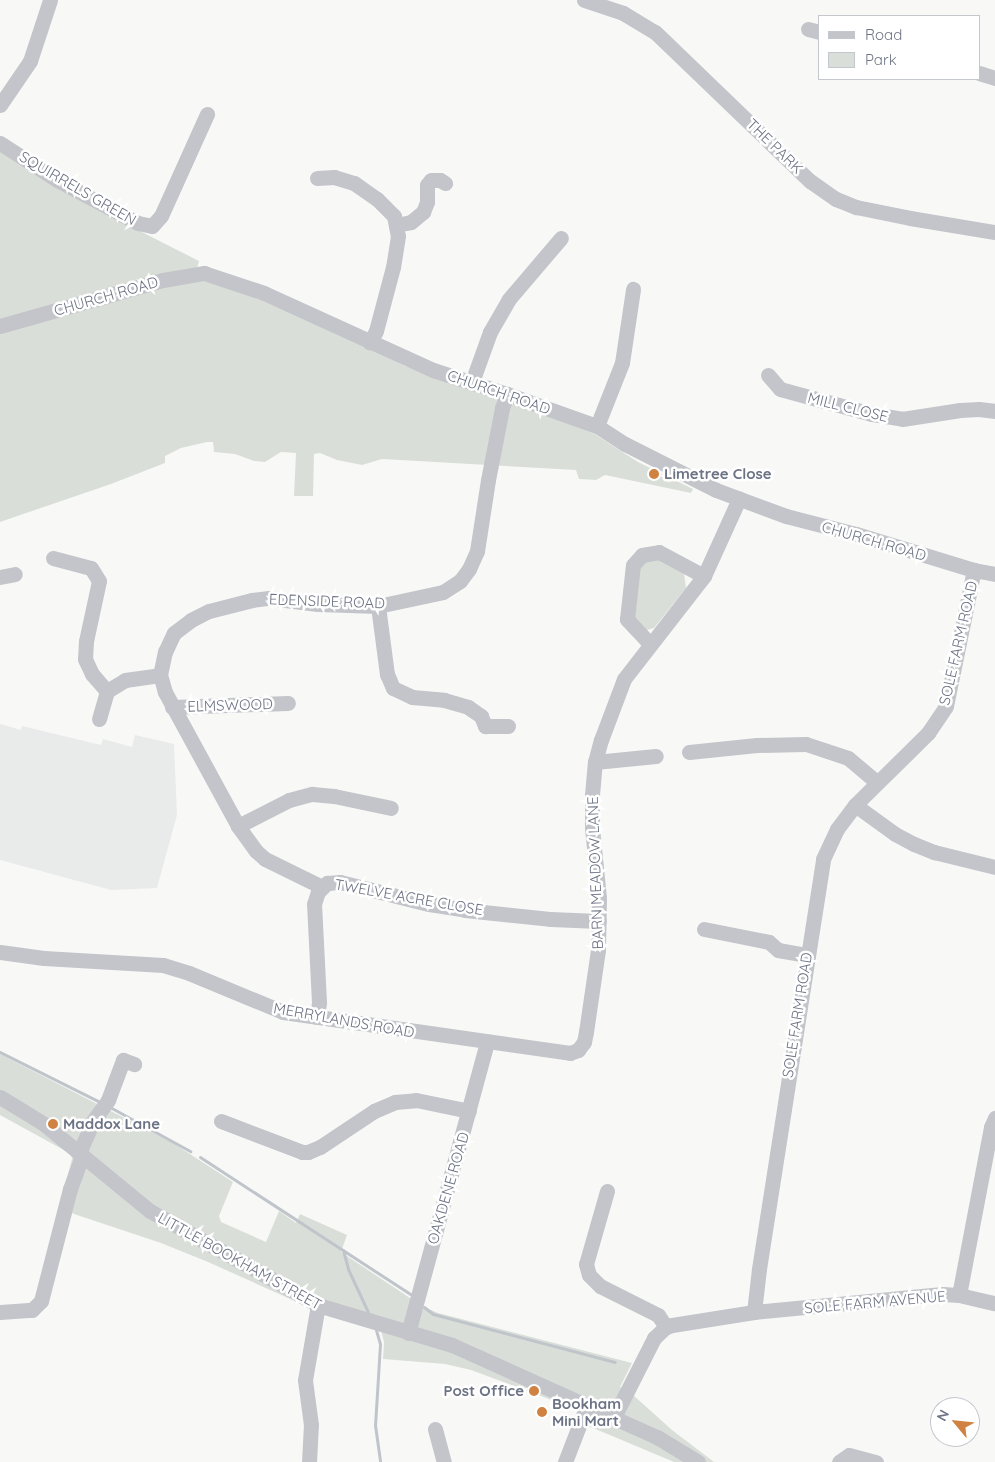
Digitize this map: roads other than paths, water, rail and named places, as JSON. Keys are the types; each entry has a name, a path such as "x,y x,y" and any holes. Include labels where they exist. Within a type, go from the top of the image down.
{"street":[{"path":"0,105 32,57 50,0"},
{"name":"THE PARK","path":"584,0 623,13 655,32 810,180 836,199 856,207 995,232"},
{"path":"980,73 995,78"},
{"name":"SQUIRRELS GREEN","path":"0,142 57,180 138,223 152,226 161,216 207,114"},
{"path":"317,178 334,177 354,183 377,199 394,216 398,236 393,267 376,331 370,342"},
{"path":"396,225 411,222 423,212 427,202 427,185 431,180 440,180 445,183"},
{"path":"472,382 490,332 508,299 562,238"},
{"name":"CHURCH ROAD","path":"0,326 163,280 204,273 264,293 433,370 597,426 625,444 690,478 740,499 786,516 856,534 974,570 995,574"},
{"path":"597,426 622,363 633,288"},
{"name":"MILL CLOSE","path":"768,374 780,389 872,414 902,419 960,410 979,409 995,412"},
{"name":"EDENSIDE ROAD","path":"160,675 165,652 174,632 190,620 209,611 269,598 318,604 378,606 443,592 460,581 469,569 479,540 488,480 502,408 507,394"},
{"name":"BARN MEADOW LANE","path":"487,1042 570,1053 578,1050 584,1042 596,978 599,921 592,828 595,762 624,679 704,576 740,499"},
{"path":"650,644 626,619 633,565 642,555 660,552 704,576"},
{"path":"53,558 91,568 99,582 86,641 85,659 92,674 107,691"},
{"name":"SOLE FARM ROAD","path":"754,1312 806,955 822,859 837,829 855,805 928,733 946,706 974,570"},
{"path":"378,606 387,674 393,688 412,697 444,700 468,706 480,716 485,726 508,726"},
{"path":"99,719 107,691 125,680 160,675 172,707 238,826 256,851 265,859 322,887"},
{"name":"ELMSWOOD","path":"172,707 288,703"},
{"path":"688,752 757,745 806,744 848,758 877,782"},
{"path":"595,762 656,756"},
{"path":"238,826 289,800 312,794 334,796 391,808"},
{"path":"855,805 895,834 914,844 934,852 995,868"},
{"name":"TWELVE ACRE CLOSE","path":"317,1017 319,1002 314,904 322,887 334,882 429,904 465,910 599,921"},
{"path":"704,928 768,942 778,950 806,955"},
{"name":"MERRYLANDS ROAD","path":"0,952 44,958 163,965 189,973 284,1012 487,1042"},
{"name":"OAKDENE ROAD","path":"408,1333 487,1042"},
{"path":"0,1312 32,1310 41,1301 61,1218 80,1154 93,1121 105,1104 123,1060 134,1064"},
{"name":"LITTLE BOOKHAM STREET","path":"0,1098 44,1124 150,1211 318,1305 452,1345 657,1437 698,1462"},
{"path":"221,1121 302,1152 308,1152 320,1147 374,1111 395,1102 416,1100 469,1111"},
{"path":"959,1296 990,1127 995,1118"},
{"path":"607,1191 586,1264 589,1275 600,1286 658,1315 666,1327"},
{"name":"SOLE FARM AVENUE","path":"754,1312 942,1294 995,1303"},
{"path":"309,1462 311,1425 305,1380 318,1305"},
{"path":"614,1417 654,1338 666,1327 679,1322 754,1312"},
{"path":"565,1462 587,1405"},
{"path":"435,1429 444,1462"},
{"path":"839,1462 849,1455 876,1462"}],"waterway":[{"path":"0,1052 100,1102"},
{"path":"108,1106 190,1151"},
{"path":"200,1157 410,1294"},
{"path":"343,1250 348,1269 368,1312"},
{"path":"424,1307 433,1314 615,1362"},
{"path":"376,1330 380,1344 375,1425 380,1462"}],"place":[{"name":"Limetree Close","path":"654,474"},
{"name":"Maddox Lane","path":"53,1124"},
{"name":"Post Office","path":"534,1391"},
{"name":"Bookham Mini Mart","path":"542,1412"}]}
